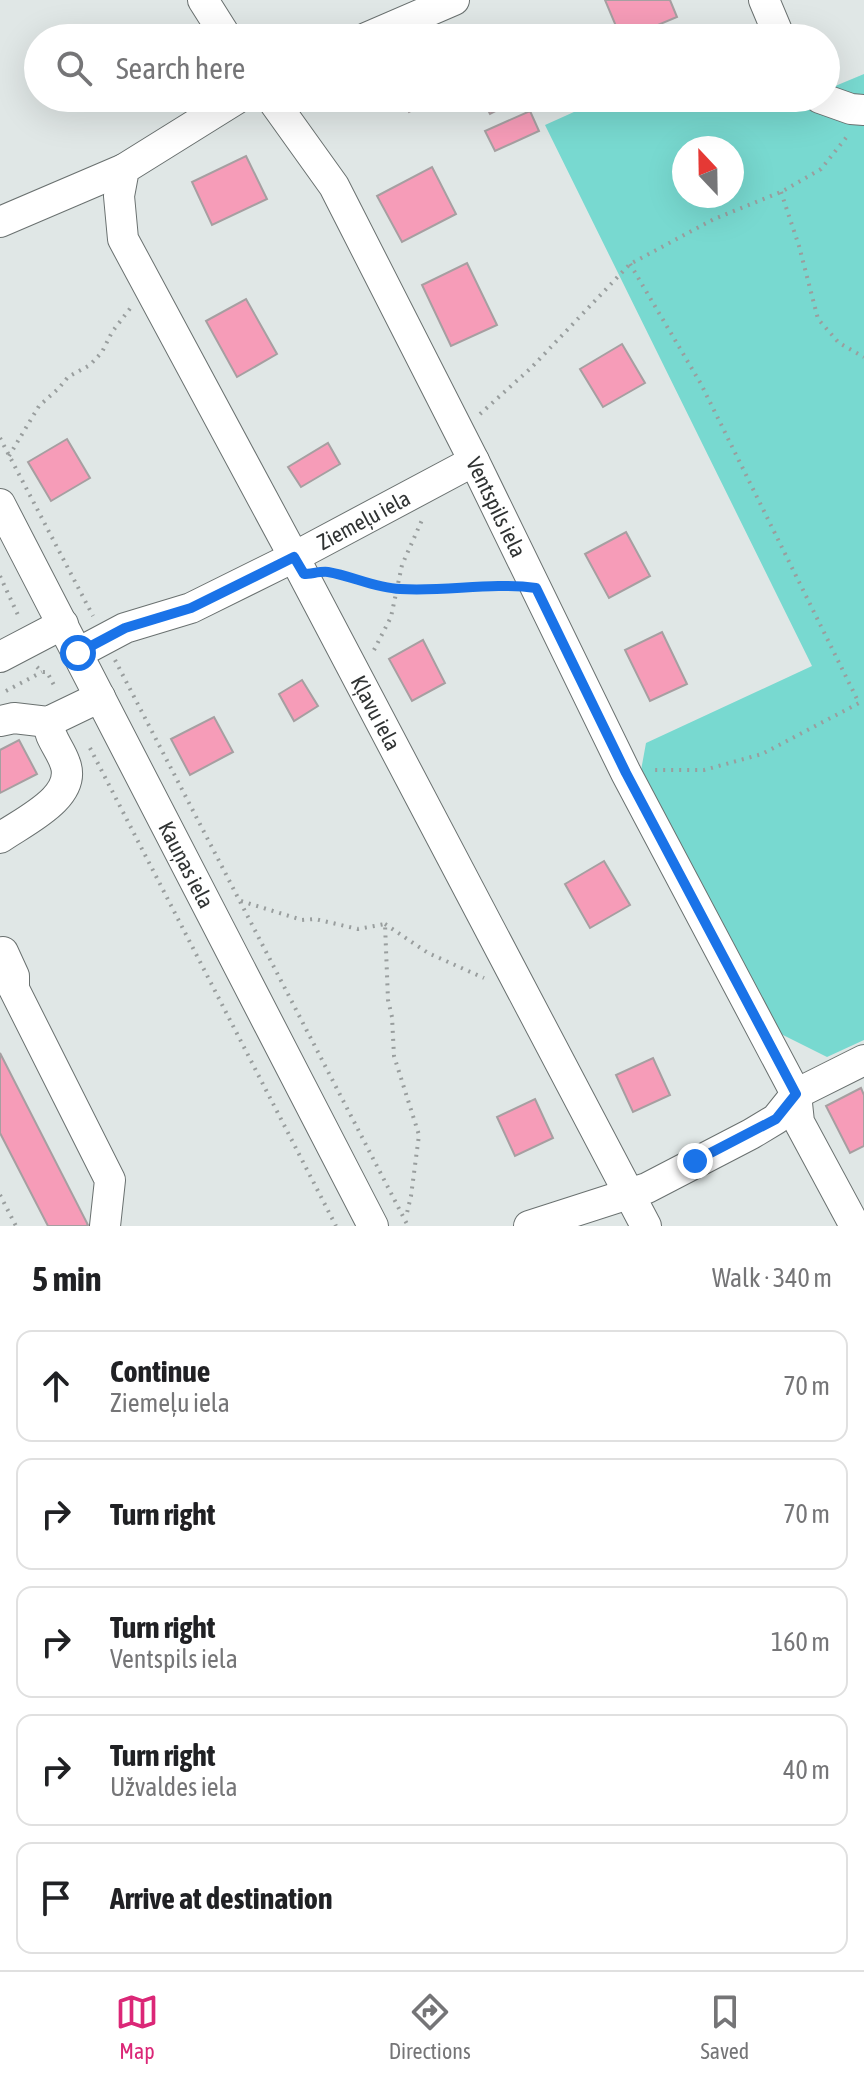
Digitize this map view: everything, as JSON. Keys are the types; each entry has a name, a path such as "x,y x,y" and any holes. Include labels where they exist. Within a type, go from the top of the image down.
{"street":[{"path":"203,0 218,24"},
{"path":"398,24 454,0"},
{"path":"764,0 774,24"},
{"path":"840,105 851,109 861,119"},
{"path":"0,222 122,182 219,112"},
{"name":"Ventspils iela","path":"281,112 334,186 474,461 626,773 796,1094 799,1122 855,1226"},
{"name":"Kļavu iela","path":"122,182 123,239 360,681 646,1226"},
{"name":"Ziemeļu iela","path":"78,653 125,628 191,608 299,566 434,481 474,461"},
{"name":"Kauņas iela","path":"0,504 373,1226"},
{"path":"15,658 63,624"},
{"path":"0,721 58,717 100,697"},
{"path":"0,838 61,796 67,779 66,764 48,732 58,717"},
{"path":"3,952 14,976 7,993 110,1180 105,1226"},
{"path":"529,1226 647,1188 751,1134 776,1119 796,1094 864,1060"}],"path":[{"path":"458,430 490,406 531,368 630,264 714,219 781,192 821,169 861,119"},
{"path":"781,192 818,319 839,343 864,357"},
{"path":"626,773 666,768 704,770 762,754 859,703 701,384 630,264"},
{"path":"9,456 39,406 68,377 90,365 102,352 125,313 137,302"},
{"path":"0,438 99,629"},
{"path":"360,681 367,659 381,640 391,617 402,565 425,513 434,481"},
{"path":"299,566 398,589 457,589 505,584 536,588"},
{"path":"0,576 18,615 12,624"},
{"path":"111,652 408,1226"},
{"path":"15,658 47,672 58,717 104,773 111,792 336,1226"},
{"path":"0,694 42,672"},
{"path":"240,901 302,920 315,919 358,929 385,924 428,953 489,980"},
{"path":"385,924 394,1056 419,1135 405,1220"},
{"path":"0,1195 16,1226"}],"shaded area":[{"path":"864,74 864,1040 827,1057 775,1031 640,776 646,743 812,666 545,125 574,112 840,112 840,84"}],"building":[{"path":"605,0 670,0 677,17 660,24 615,24"},
{"path":"530,112 539,131 495,151 485,131"},
{"path":"246,156 267,199 212,225 192,182"},
{"path":"432,167 456,214 402,242 377,196"},
{"path":"467,263 497,325 451,346 422,285"},
{"path":"246,299 277,354 237,377 206,321"},
{"path":"622,344 645,383 603,407 580,369"},
{"path":"67,439 90,478 51,501 28,462"},
{"path":"328,443 340,464 301,487 288,467"},
{"path":"626,532 650,576 609,598 585,554"},
{"path":"662,632 687,684 650,701 625,650"},
{"path":"423,640 445,683 412,701 389,659"},
{"path":"302,680 318,706 294,721 279,694"},
{"path":"214,717 233,752 190,775 171,739"},
{"path":"19,740 37,774 0,793 0,750"},
{"path":"604,861 630,905 590,928 565,884"},
{"path":"0,1053 88,1225 48,1226 0,1133"},
{"path":"653,1058 670,1095 633,1112 616,1075"},
{"path":"861,1088 864,1095 864,1146 850,1153 826,1106"},
{"path":"535,1099 553,1138 515,1156 497,1117"}],"route":[{"path":"78,653 125,628 191,608 294,557 304,574 327,572 398,589 457,589 505,584 536,588 626,773 796,1094 776,1119 695,1161"}]}
